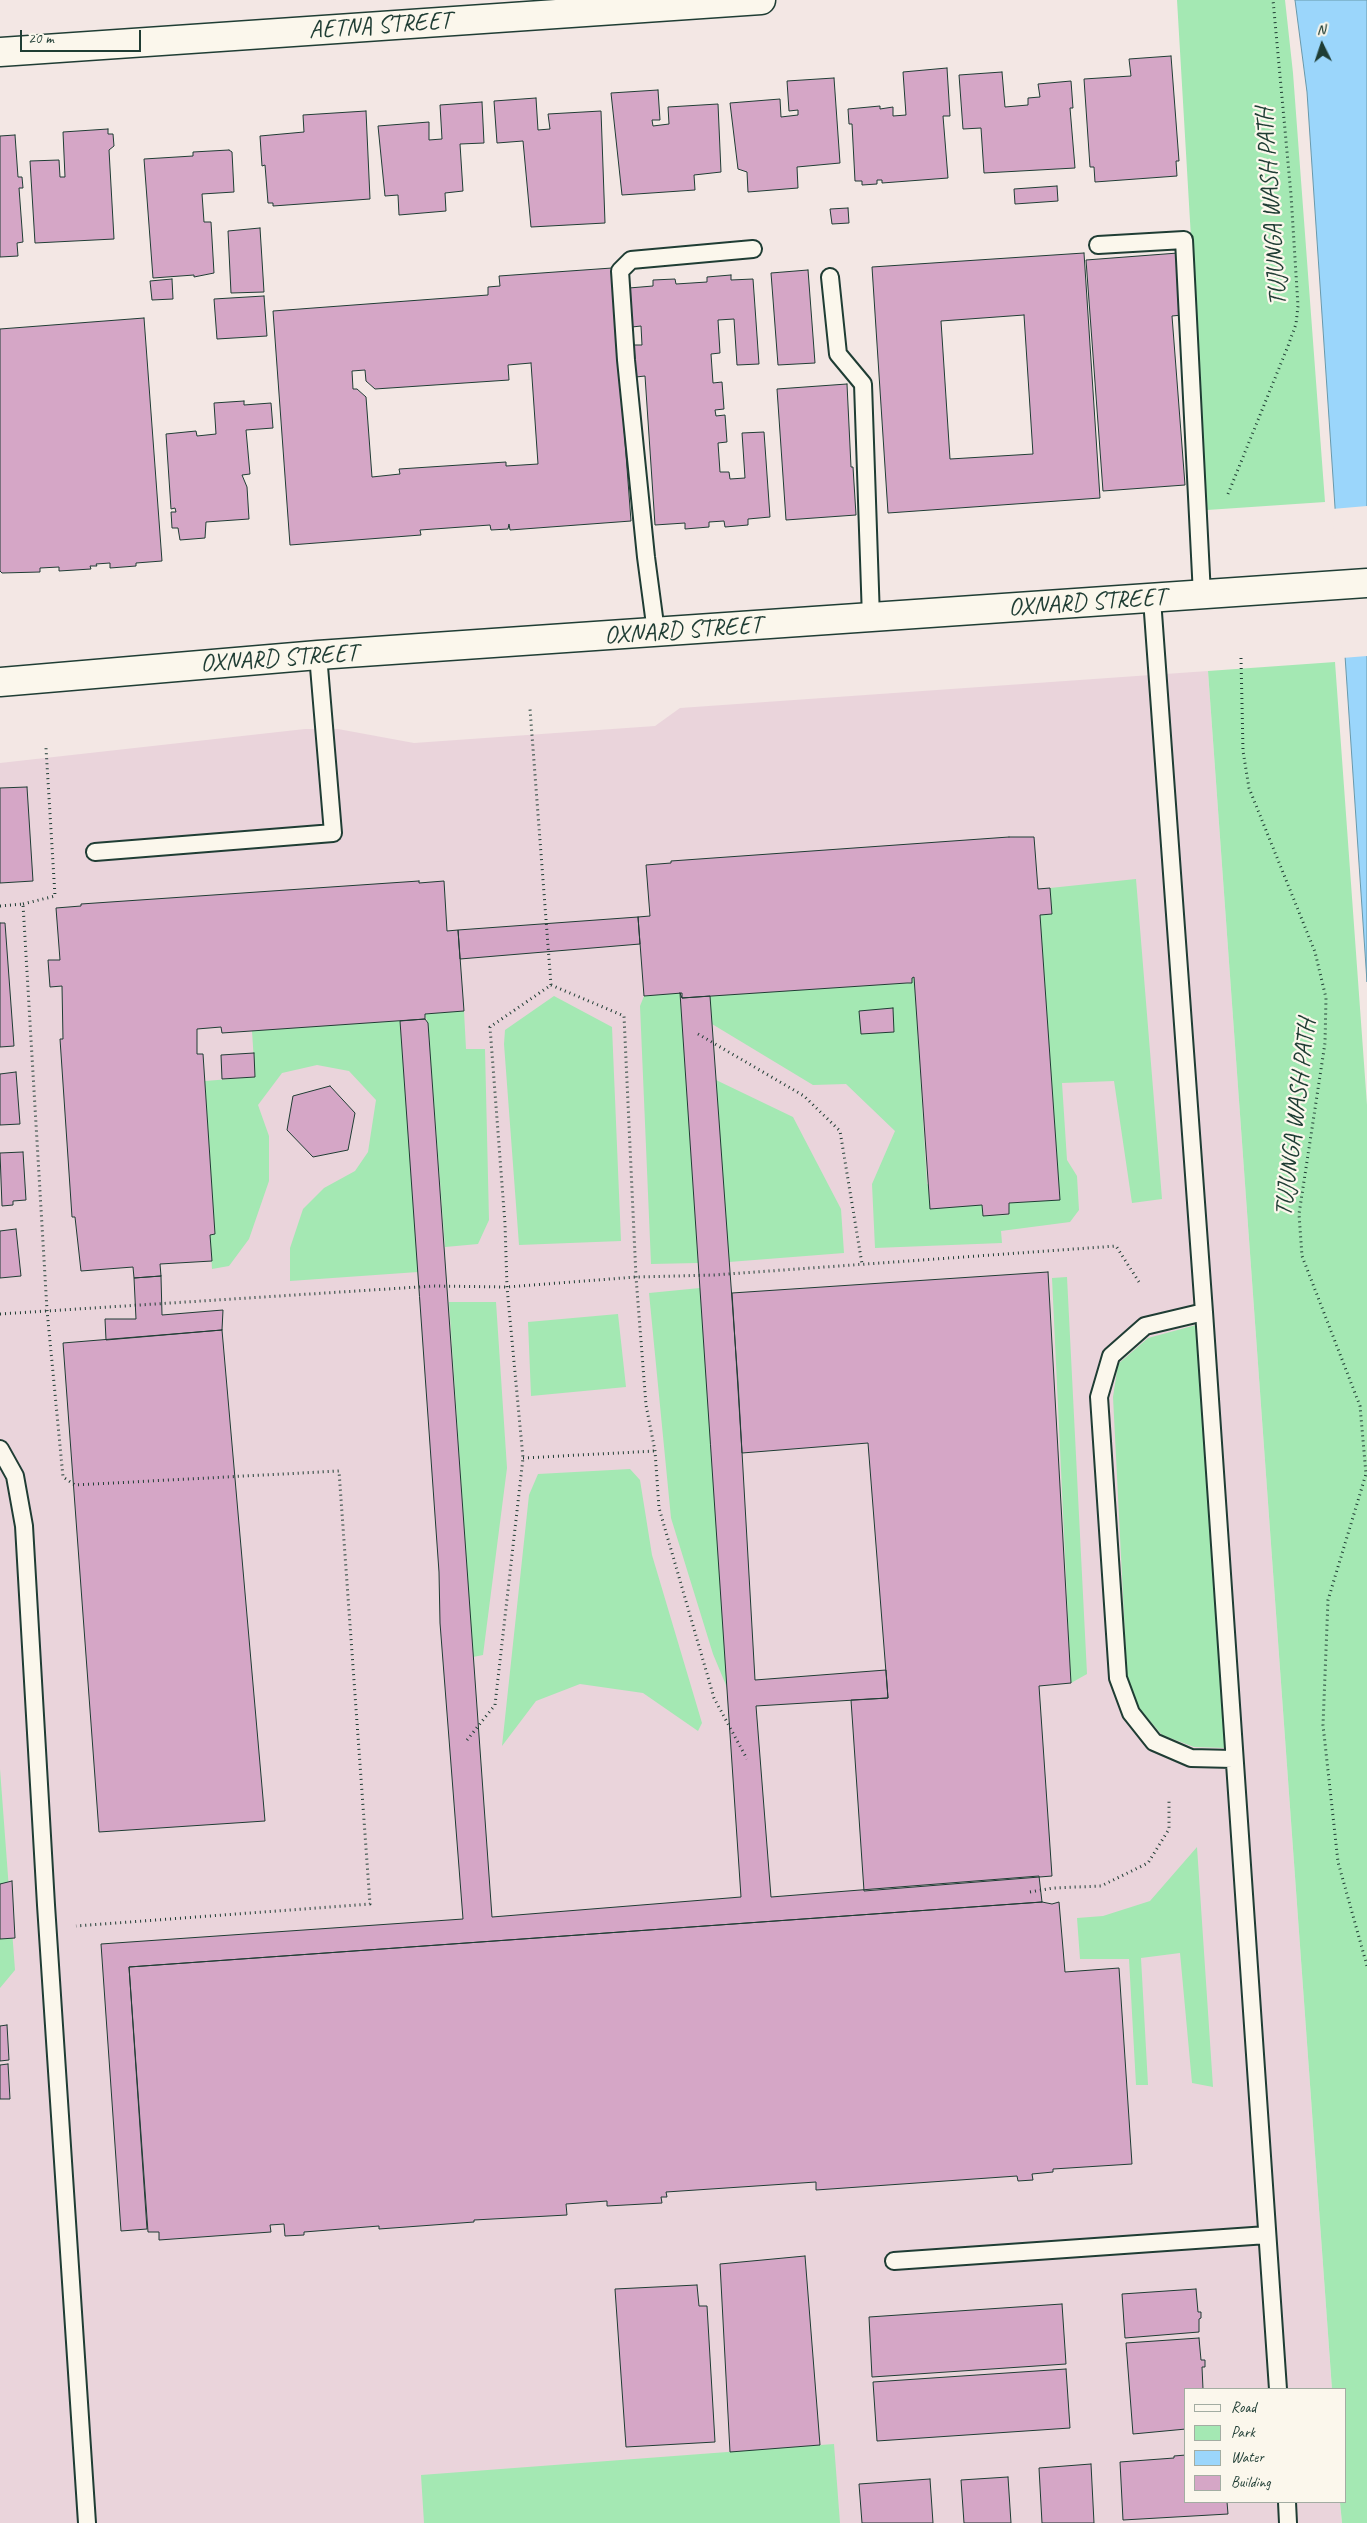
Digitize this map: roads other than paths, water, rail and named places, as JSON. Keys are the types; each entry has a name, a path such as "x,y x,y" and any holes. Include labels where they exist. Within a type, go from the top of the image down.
{"main road":[{"name":"AETNA STREET","path":"0,52 761,0"},
{"name":"OXNARD STREET","path":"0,682 318,655 1367,583"}],"lane":[{"path":"1098,245 1184,240 1202,595"},
{"path":"656,632 646,557 626,360 620,271 631,260 753,249"},
{"path":"830,278 838,354 863,384 871,618"},
{"path":"1152,599 1204,1312 1233,1759 1278,2388"},
{"path":"95,852 334,834 318,655"},
{"path":"1204,1312 1145,1326 1111,1356 1099,1398 1100,1417 1118,1678 1131,1713 1154,1742 1191,1758 1233,1759"},
{"path":"0,1448 15,1476 24,1526 47,1928 87,2523"},
{"path":"894,2261 1267,2235"},
{"path":"1287,2503 1288,2523"}],"water":[{"path":"1295,0 1367,0 1367,982 1307,92"}]}
